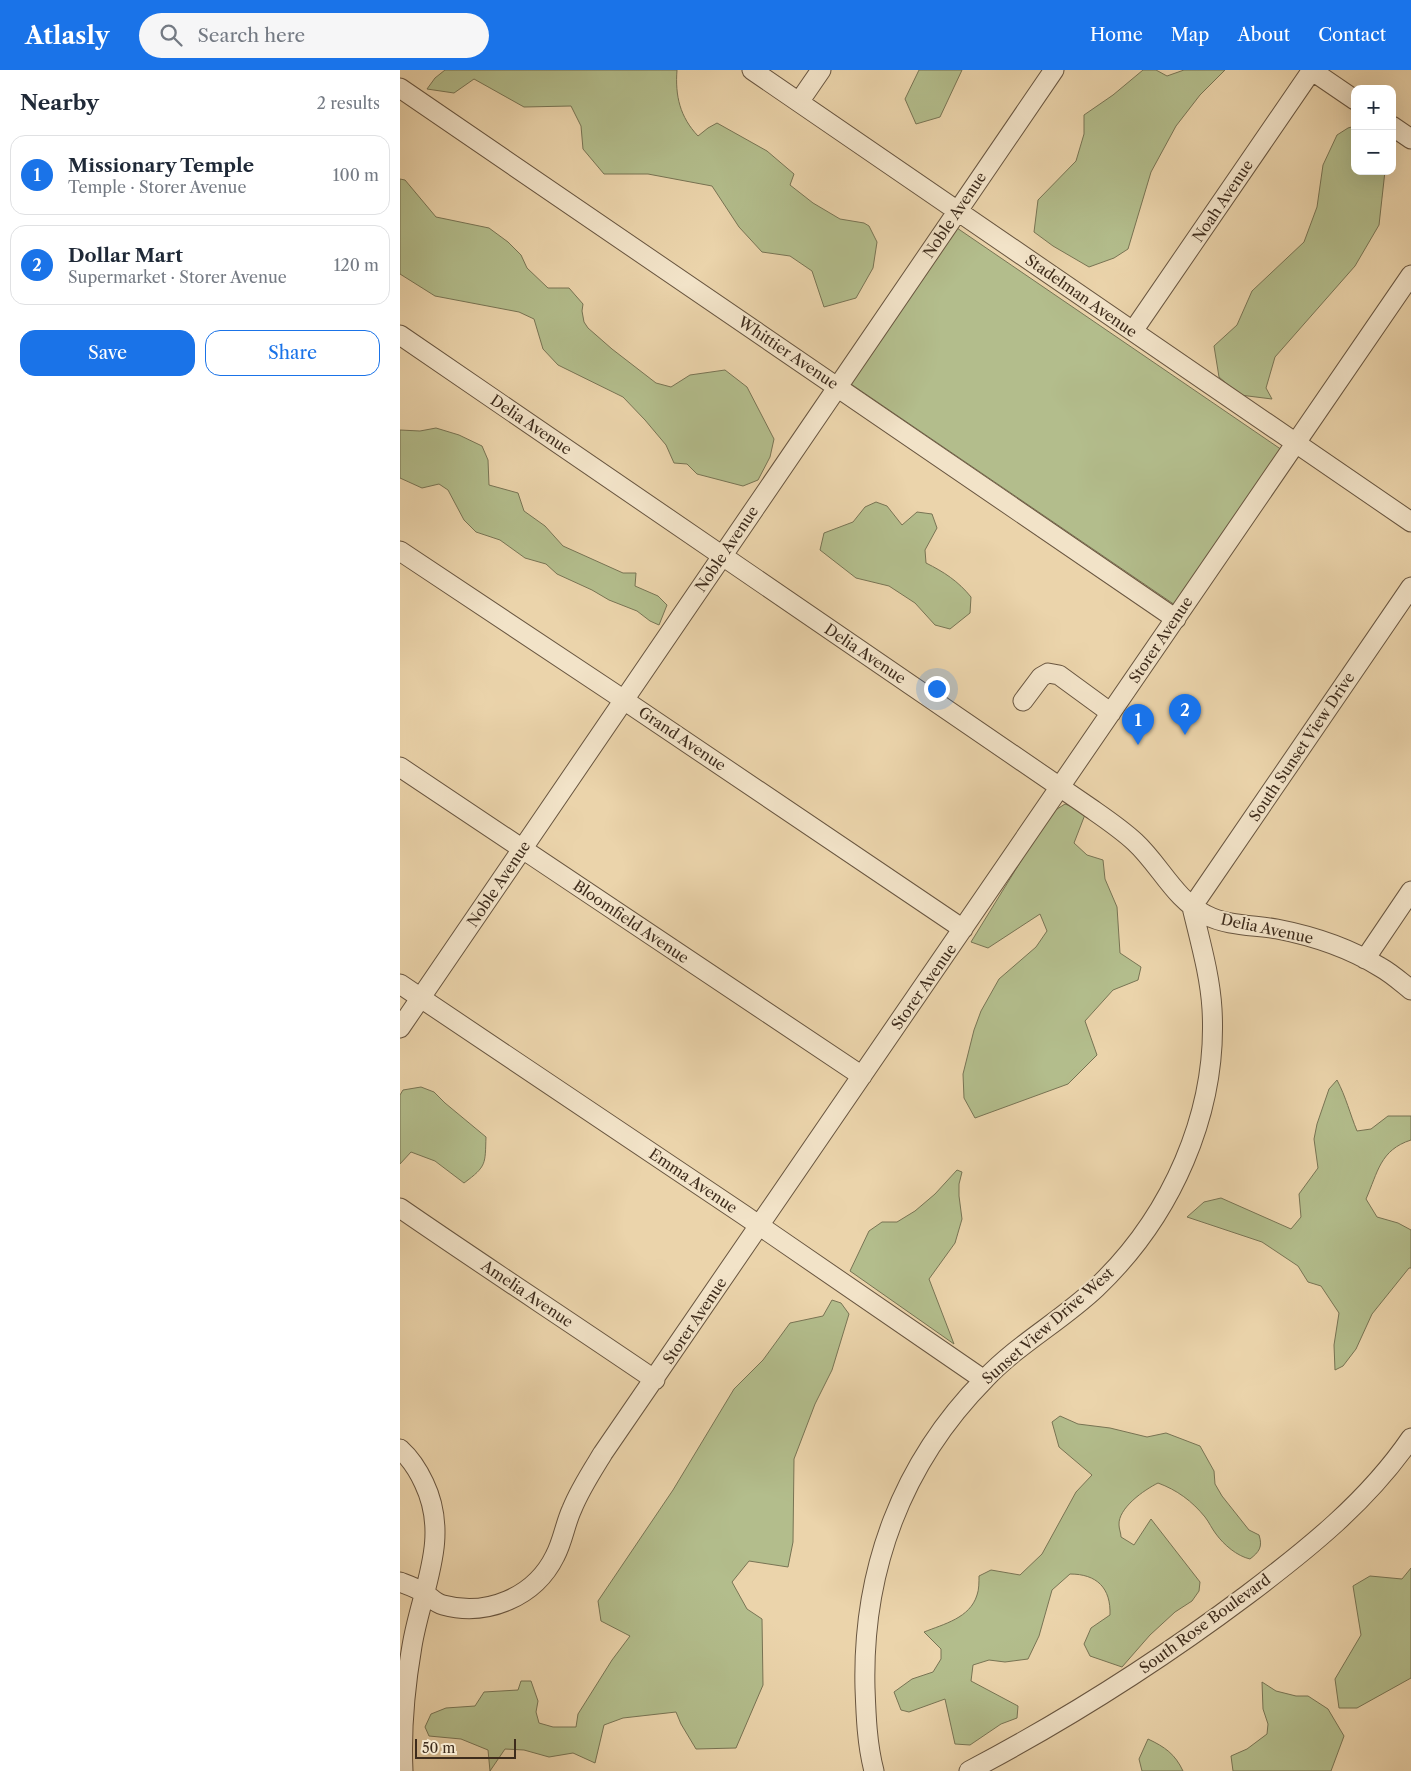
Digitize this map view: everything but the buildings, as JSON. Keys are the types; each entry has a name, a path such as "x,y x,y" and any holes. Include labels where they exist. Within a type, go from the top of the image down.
{"street":[{"name":"Stadelman Avenue","path":"752,70 1411,522"},
{"path":"799,102 821,70"},
{"name":"Noble Avenue","path":"400,1028 1054,70"},
{"path":"1312,70 1351,97"},
{"name":"Noah Avenue","path":"1133,331 1312,70"},
{"name":"Whittier Avenue","path":"400,88 1176,619"},
{"path":"1396,129 1411,138"},
{"name":"Storer Avenue","path":"400,1582 442,1604 474,1609 507,1602 528,1589 543,1575 556,1554 571,1510 584,1483 1411,275"},
{"name":"Delia Avenue","path":"400,335 1060,787 1134,842 1192,907 1207,916 1230,923 1274,929 1321,940 1381,967 1411,990"},
{"name":"Grand Avenue","path":"400,551 963,929"},
{"name":"South Sunset View Drive","path":"1192,907 1411,587"},
{"path":"1023,701 1041,677 1048,673 1058,675 1111,713"},
{"name":"Bloomfield Avenue","path":"400,766 862,1076"},
{"path":"1365,959 1411,891"},
{"name":"Sunset View Drive West","path":"874,1771 869,1747 866,1715 864,1661 868,1610 880,1555 891,1523 916,1469 952,1416 984,1380 1022,1346 1073,1308 1122,1262 1156,1215 1181,1168 1195,1132 1205,1096 1211,1062 1212,1040 1210,991 1192,907"},
{"name":"Emma Avenue","path":"400,984 984,1380"},
{"name":"Amelia Avenue","path":"400,1208 441,1238 655,1380"},
{"name":"South Rose Boulevard","path":"969,1771 1009,1750 1092,1701 1164,1655 1242,1599 1308,1547 1356,1505 1411,1438"},
{"path":"400,1449 421,1475 428,1490 435,1515 436,1539 434,1557 412,1645 404,1705 403,1771"}],"green space":[{"path":"445,70 677,70 677,89 680,106 687,121 698,136 717,123 767,151 794,174 790,185 813,203 840,219 864,223 869,226 877,242 873,268 856,298 824,307 812,271 790,256 762,252 739,227 712,186 648,174 604,174 583,149 581,126 571,106 524,107 474,79 454,93 427,89 435,78"},
{"path":"919,70 962,70 940,117 916,124 905,99"},
{"path":"1143,70 1156,70 1167,76 1184,70 1225,70 1200,95 1176,126 1151,172 1128,249 1114,258 1089,267 1053,246 1034,232 1038,200 1076,161 1084,134 1084,115 1113,95"},
{"path":"1351,127 1351,175 1385,175 1379,225 1355,266 1275,357 1266,388 1272,399 1240,395 1219,377 1214,346 1237,325 1252,291 1304,242 1317,207 1323,165 1337,135"},
{"path":"400,179 405,180 436,217 489,228 508,242 521,255 527,268 548,288 569,288 583,304 584,322 588,328 656,383 671,387 690,375 725,370 747,387 774,439 770,457 758,480 743,486 697,474 687,464 674,463 666,445 623,397 558,365 543,349 534,319 519,312 435,296 400,274"},
{"path":"957,228 1282,450 1175,605 851,384"},
{"path":"436,428 459,435 482,446 488,460 489,485 518,493 524,511 545,526 563,546 623,573 636,573 635,586 658,596 667,605 659,625 637,611 609,600 557,574 546,564 525,558 500,540 476,532 464,520 448,490 439,484 422,488 400,478 400,430 420,431"},
{"path":"876,502 887,506 902,525 917,512 932,514 937,528 925,550 926,563 950,577 971,597 970,613 950,629 935,625 915,603 889,586 856,578 820,550 824,533 853,522 865,507"},
{"path":"1065,804 1086,812 1074,843 1087,855 1103,860 1105,879 1117,907 1120,953 1141,967 1138,980 1113,990 1085,1021 1097,1055 1068,1084 975,1118 964,1098 963,1074 974,1030 981,1011 999,979 1036,947 1047,931 1040,914 988,948 971,942 1045,822 1054,811"},
{"path":"1337,1080 1357,1131 1371,1129 1388,1116 1411,1116 1411,1140 1401,1144 1386,1156 1377,1171 1366,1199 1377,1217 1398,1223 1411,1230 1411,1268 1409,1268 1372,1314 1356,1349 1343,1366 1335,1370 1334,1345 1339,1313 1321,1286 1308,1282 1298,1266 1262,1242 1187,1217 1204,1202 1221,1198 1291,1229 1301,1217 1299,1194 1318,1168 1314,1139 1317,1124 1329,1089"},
{"path":"421,1087 434,1092 486,1137 483,1164 464,1183 435,1161 411,1152 400,1164 400,1095 403,1090"},
{"path":"957,1170 962,1172 959,1196 962,1219 955,1243 929,1279 954,1344 850,1271 869,1231 882,1222 897,1222 915,1211 935,1194"},
{"path":"832,1300 841,1303 849,1314 832,1370 815,1404 794,1459 793,1542 788,1567 749,1561 732,1582 747,1609 762,1619 763,1685 736,1748 696,1749 676,1712 623,1718 604,1725 595,1763 573,1753 549,1757 524,1750 505,1749 490,1771 488,1750 461,1739 429,1736 425,1727 431,1714 446,1708 475,1706 484,1692 518,1690 521,1681 531,1681 538,1701 536,1712 539,1723 553,1727 576,1727 578,1714 612,1660 630,1636 601,1621 598,1601 673,1490 734,1389 763,1360 790,1323 823,1316"},
{"path":"1060,1416 1078,1424 1110,1428 1147,1437 1166,1433 1200,1446 1214,1471 1215,1484 1222,1496 1249,1530 1259,1535 1261,1543 1256,1554 1250,1559 1240,1555 1223,1542 1205,1517 1184,1497 1158,1483 1146,1490 1133,1500 1123,1512 1119,1525 1121,1537 1134,1545 1151,1519 1200,1582 1199,1591 1192,1601 1175,1612 1150,1635 1122,1667 1090,1656 1084,1644 1091,1628 1110,1615 1110,1605 1105,1590 1095,1580 1070,1574 1052,1590 1039,1636 1028,1659 1005,1662 989,1660 973,1665 971,1681 1018,1706 1017,1718 1001,1724 970,1745 955,1744 945,1699 909,1712 901,1710 894,1692 912,1679 933,1672 941,1659 941,1649 924,1632 948,1623 969,1609 978,1593 979,1576 991,1570 1020,1575 1042,1554 1076,1492 1092,1475 1059,1447 1052,1422"},
{"path":"1411,1568 1411,1678 1357,1708 1339,1708 1335,1679 1361,1635 1353,1586 1370,1576 1402,1579"},
{"path":"1262,1682 1276,1691 1296,1696 1308,1696 1328,1709 1344,1736 1331,1771 1233,1771 1231,1756 1247,1749 1267,1734 1268,1724 1263,1709"},
{"path":"1148,1739 1169,1752 1177,1760 1183,1771 1142,1771 1139,1759"}],"place":[{"name":"Dollar Mart","path":"1185,735"},
{"name":"Missionary Temple","path":"1138,745"}]}
